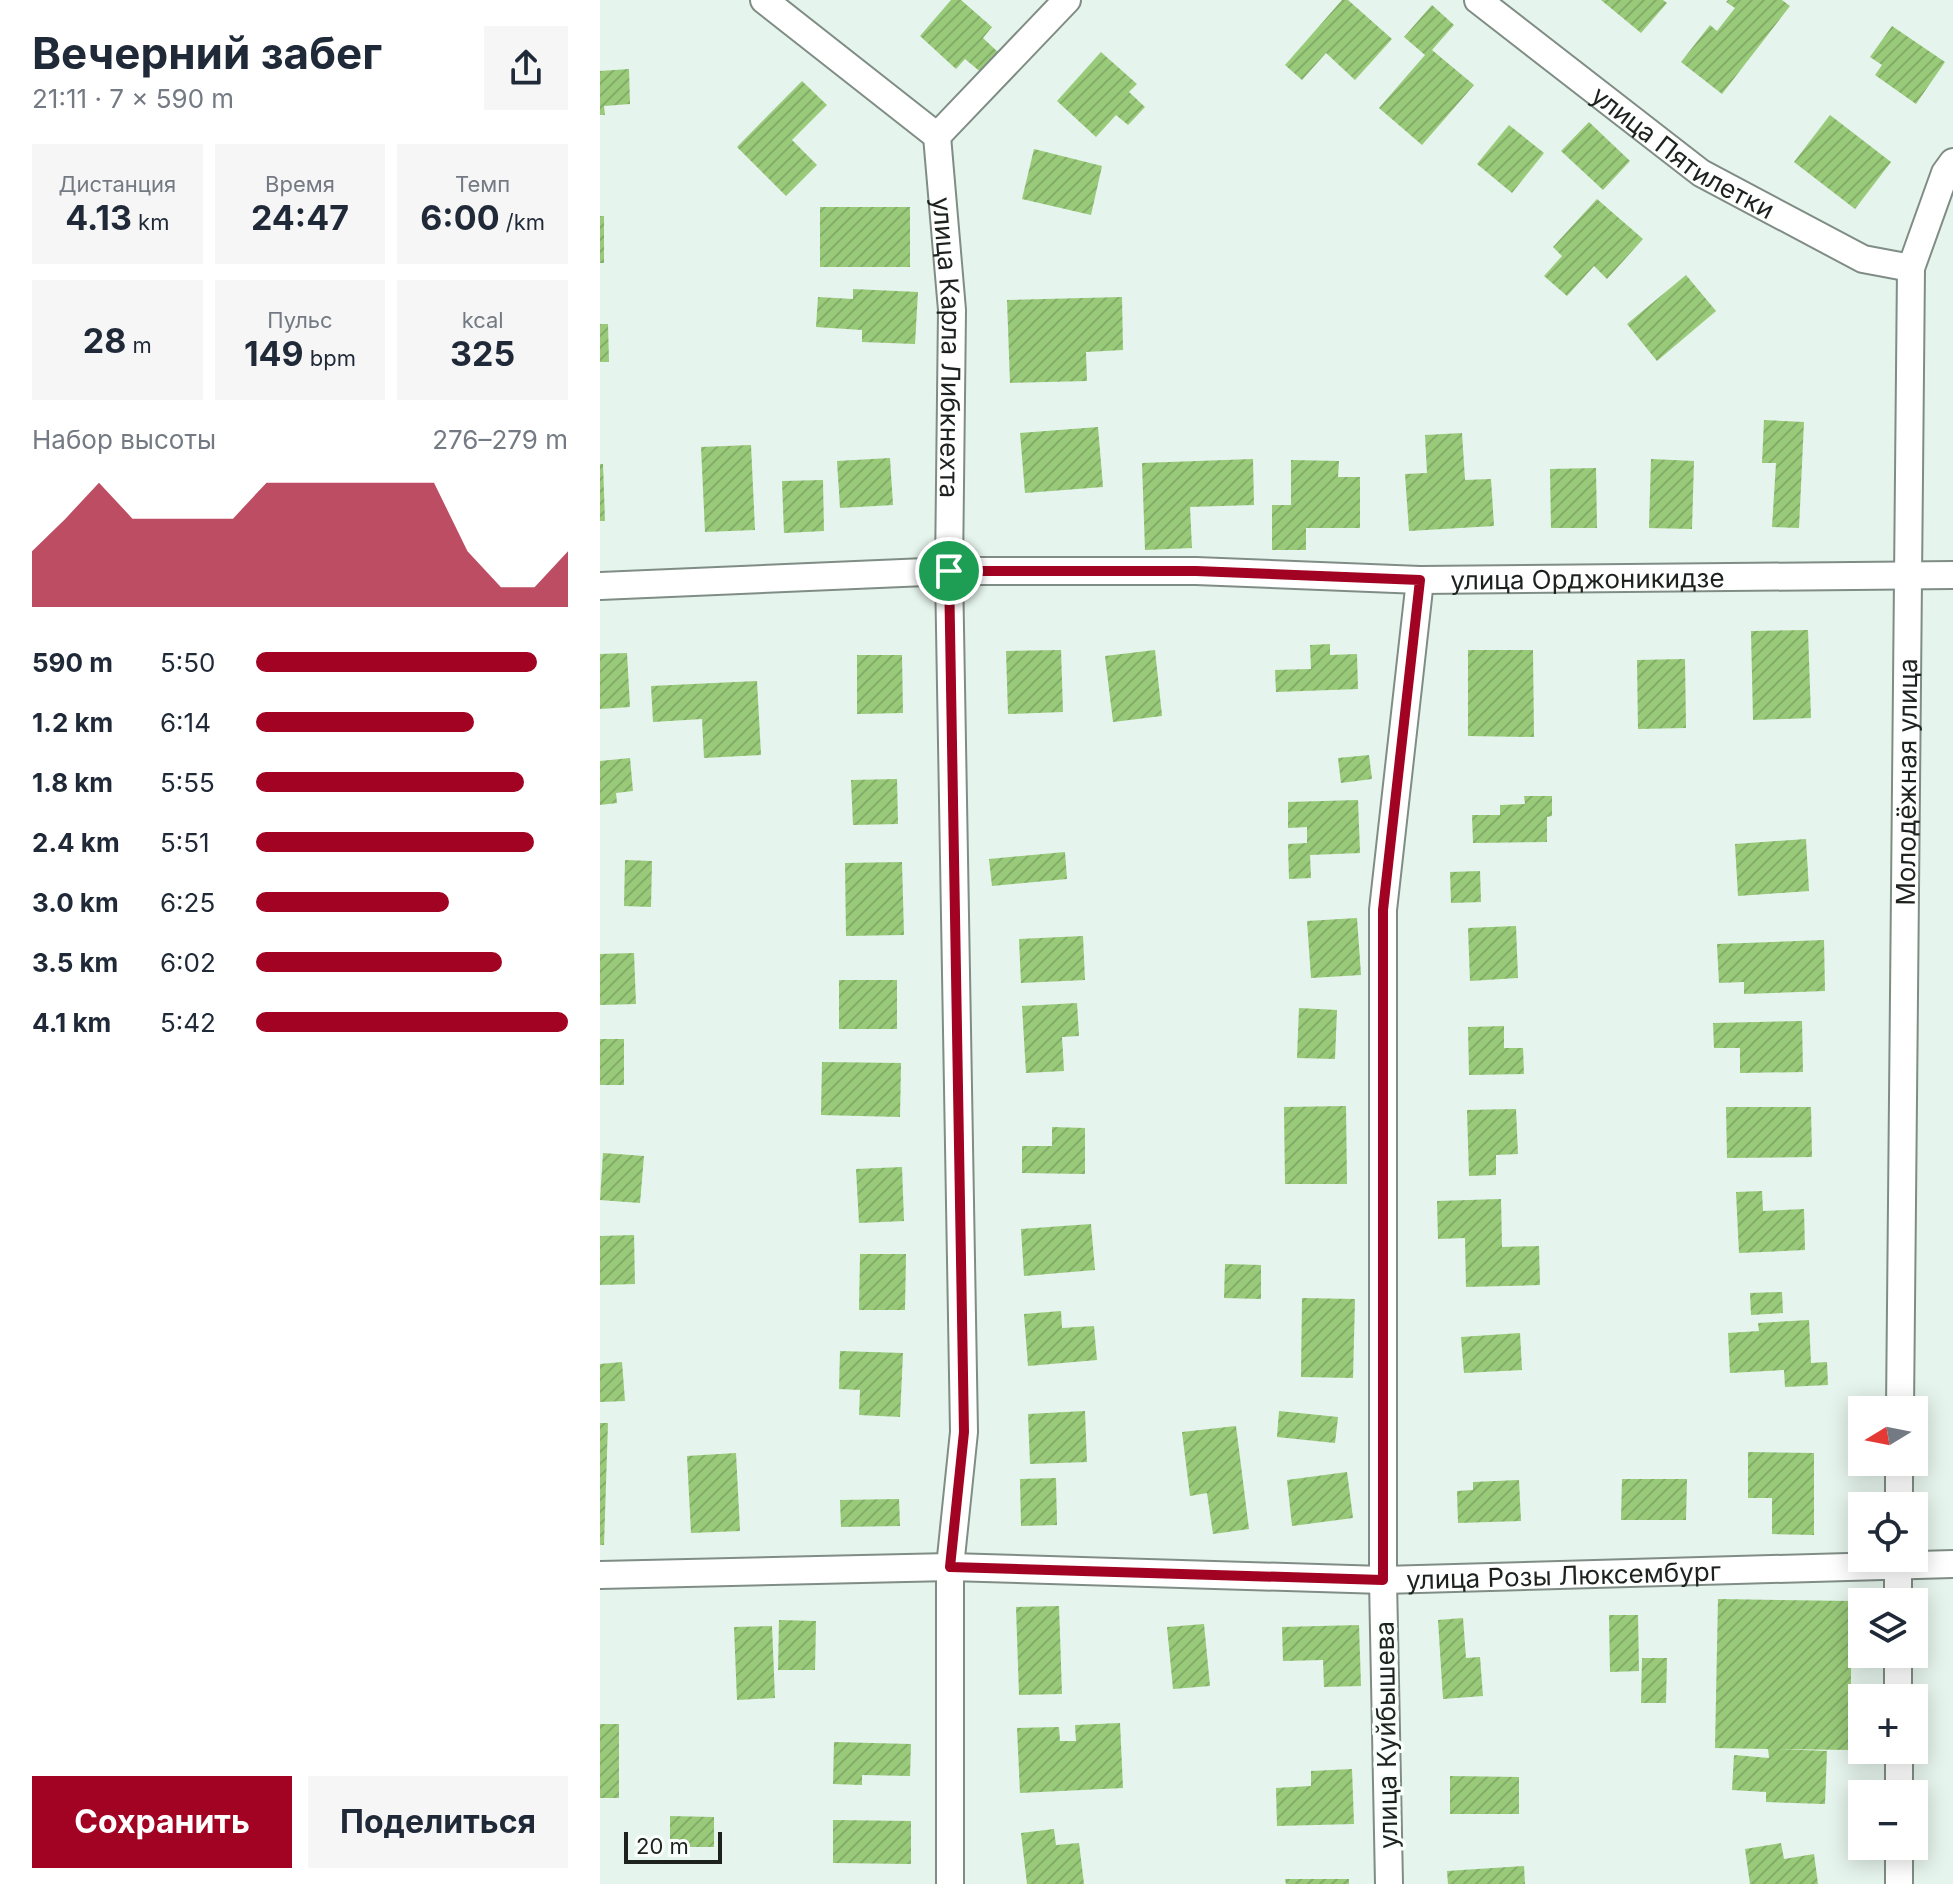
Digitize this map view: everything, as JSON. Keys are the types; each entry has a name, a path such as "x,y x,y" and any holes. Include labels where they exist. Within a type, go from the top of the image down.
{"street":[{"path":"764,0 937,136 1067,0"},
{"name":"улица Пятилетки","path":"1478,0 1701,173 1863,259 1911,268"},
{"name":"улица Карла Либкнехта","path":"937,136 952,310 949,571 964,1432 950,1567 950,1884"},
{"name":"Молодёжная улица","path":"1900,1396 1911,268 1945,173 1953,162"},
{"name":"улица Орджоникидзе","path":"600,586 949,571 1196,571 1420,580 1953,575"},
{"name":"улица Куйбышева","path":"1389,1884 1383,1580 1383,910 1420,580"},
{"name":"улица Розы Люксембург","path":"1928,1563 1953,1564"},
{"name":"улица Розы Люксембург","path":"600,1575 950,1567 1383,1580 1848,1564"},
{"path":"1899,1860 1899,1884"}],"building":[{"path":"951,0 961,0 992,27 983,38 1000,54 983,74 965,59 956,69 920,36"},
{"path":"1342,0 1348,0 1392,39 1355,80 1326,53 1302,80 1285,65"},
{"path":"1601,0 1663,0 1667,3 1641,33"},
{"path":"1782,0 1790,6 1722,94 1681,62 1710,25 1717,31 1735,8 1726,2"},
{"path":"1432,5 1454,25 1432,50 1474,85 1422,145 1379,108 1425,55 1404,37"},
{"path":"1892,26 1945,62 1916,104 1875,75 1882,65 1870,57"},
{"path":"1101,52 1137,84 1129,92 1145,107 1128,125 1116,115 1096,137 1057,101"},
{"path":"629,69 630,104 604,106 605,115 600,115 600,71"},
{"path":"802,81 827,105 792,140 817,165 786,196 737,147"},
{"path":"1830,115 1891,162 1855,209 1794,162"},
{"path":"1589,122 1630,161 1603,190 1561,151"},
{"path":"1509,125 1544,153 1512,193 1477,164"},
{"path":"1034,149 1102,166 1091,215 1022,199"},
{"path":"1597,199 1643,239 1607,279 1594,266 1567,296 1544,276 1562,256 1553,247"},
{"path":"820,207 910,207 910,267 820,267"},
{"path":"600,216 604,216 604,263 600,263"},
{"path":"1686,275 1716,311 1657,361 1627,324"},
{"path":"853,289 918,292 915,344 862,342 862,330 816,327 818,297 853,299"},
{"path":"1122,297 1123,350 1086,352 1087,381 1010,383 1007,300"},
{"path":"600,324 608,324 609,362 600,362"},
{"path":"1764,420 1804,422 1799,528 1772,527 1776,463 1762,463"},
{"path":"1098,427 1103,487 1025,493 1020,433"},
{"path":"1462,433 1465,480 1491,479 1494,526 1409,531 1405,474 1427,473 1425,435"},
{"path":"751,445 755,530 705,532 701,447"},
{"path":"890,458 893,505 840,508 837,461"},
{"path":"1253,459 1254,505 1190,507 1192,548 1145,550 1142,463"},
{"path":"1651,459 1694,461 1692,529 1649,528"},
{"path":"1291,460 1339,461 1338,477 1360,477 1360,528 1306,528 1306,550 1272,550 1272,505 1291,505"},
{"path":"600,464 603,464 605,521 600,521"},
{"path":"1596,468 1597,528 1551,528 1550,469"},
{"path":"823,480 824,531 784,533 782,481"},
{"path":"1808,630 1811,718 1753,720 1751,631"},
{"path":"1330,644 1330,655 1357,654 1358,689 1276,692 1275,670 1311,669 1310,645"},
{"path":"1061,650 1063,712 1008,714 1006,651"},
{"path":"1155,650 1162,716 1113,722 1105,656"},
{"path":"1468,650 1533,650 1534,737 1468,736"},
{"path":"627,653 630,707 600,709 600,654"},
{"path":"857,655 902,655 903,713 857,714"},
{"path":"1685,659 1686,728 1638,729 1637,660"},
{"path":"757,681 761,755 704,758 702,719 653,722 651,686"},
{"path":"1369,755 1372,779 1341,783 1338,758"},
{"path":"630,758 633,791 616,793 617,803 600,805 600,761"},
{"path":"897,779 898,824 853,825 851,780"},
{"path":"1524,796 1552,796 1552,816 1547,817 1547,842 1473,843 1472,815 1500,815 1500,805 1525,804"},
{"path":"1358,800 1360,853 1310,855 1311,878 1289,879 1288,844 1307,843 1307,827 1288,828 1288,802"},
{"path":"1806,839 1809,891 1738,896 1735,844"},
{"path":"1065,852 1067,879 992,886 989,859"},
{"path":"625,860 652,861 651,907 624,906"},
{"path":"902,862 904,935 846,936 845,863"},
{"path":"1480,871 1481,902 1451,903 1450,872"},
{"path":"1357,918 1361,975 1311,978 1307,921"},
{"path":"1516,926 1518,978 1470,981 1468,928"},
{"path":"1083,936 1085,980 1021,983 1019,939"},
{"path":"1824,940 1825,991 1744,994 1744,982 1719,983 1717,944"},
{"path":"634,953 636,1004 600,1005 600,954"},
{"path":"839,980 897,980 897,1029 839,1029"},
{"path":"1077,1003 1079,1036 1062,1037 1064,1071 1026,1073 1022,1006"},
{"path":"1299,1008 1337,1010 1335,1059 1297,1058"},
{"path":"1802,1021 1803,1072 1740,1073 1740,1048 1714,1048 1713,1023"},
{"path":"1504,1026 1504,1048 1523,1048 1524,1074 1469,1075 1468,1027"},
{"path":"600,1039 624,1039 624,1085 600,1085"},
{"path":"822,1062 901,1063 900,1117 821,1115"},
{"path":"1346,1106 1347,1184 1285,1184 1284,1107"},
{"path":"1726,1107 1811,1107 1812,1157 1727,1158"},
{"path":"1516,1109 1518,1154 1496,1155 1496,1175 1469,1176 1467,1110"},
{"path":"1052,1127 1085,1128 1085,1174 1022,1173 1022,1146 1052,1146"},
{"path":"603,1153 644,1156 640,1203 600,1200"},
{"path":"902,1167 904,1221 859,1223 856,1169"},
{"path":"1762,1191 1763,1211 1804,1209 1805,1250 1739,1253 1736,1192"},
{"path":"1501,1199 1502,1247 1539,1246 1540,1285 1466,1287 1465,1238 1438,1239 1437,1201"},
{"path":"1091,1224 1095,1270 1024,1276 1021,1229"},
{"path":"634,1235 635,1284 600,1285 600,1236"},
{"path":"860,1254 906,1254 905,1310 859,1310"},
{"path":"1225,1264 1261,1265 1261,1299 1224,1298"},
{"path":"1782,1292 1783,1313 1751,1315 1750,1293"},
{"path":"1302,1298 1355,1299 1353,1378 1301,1377"},
{"path":"1061,1311 1062,1328 1094,1326 1097,1360 1028,1366 1024,1314"},
{"path":"1809,1320 1811,1363 1827,1362 1828,1385 1785,1387 1784,1370 1730,1373 1728,1333 1759,1331 1758,1323"},
{"path":"1520,1333 1522,1370 1464,1373 1461,1337"},
{"path":"840,1351 903,1353 900,1417 859,1415 860,1390 839,1389"},
{"path":"622,1362 625,1401 600,1402 600,1364"},
{"path":"1085,1411 1087,1462 1030,1464 1028,1414"},
{"path":"1279,1411 1338,1417 1335,1443 1277,1437"},
{"path":"600,1423 608,1423 604,1545 600,1545"},
{"path":"1236,1426 1249,1529 1213,1534 1207,1493 1190,1496 1182,1432"},
{"path":"1748,1452 1814,1453 1814,1535 1772,1534 1772,1498 1748,1498"},
{"path":"736,1453 740,1531 691,1533 687,1456"},
{"path":"1347,1472 1353,1518 1292,1526 1287,1480"},
{"path":"1056,1478 1057,1525 1021,1526 1020,1479"},
{"path":"1622,1479 1687,1479 1686,1520 1621,1520"},
{"path":"1519,1480 1521,1521 1458,1523 1457,1491 1473,1490 1473,1482"},
{"path":"899,1499 900,1526 841,1527 840,1500"},
{"path":"1718,1599 1848,1601 1848,1668 1851,1668 1851,1684 1848,1684 1848,1750 1777,1749 1827,1751 1825,1804 1766,1802 1766,1792 1732,1790 1734,1755 1769,1758 1768,1749 1715,1748"},
{"path":"1059,1606 1062,1694 1019,1695 1016,1607"},
{"path":"1609,1615 1638,1615 1639,1671 1610,1672"},
{"path":"1463,1618 1466,1658 1480,1657 1483,1696 1443,1699 1438,1620"},
{"path":"779,1620 816,1621 815,1670 778,1670"},
{"path":"1204,1624 1210,1686 1173,1689 1167,1627"},
{"path":"1359,1625 1361,1686 1324,1687 1323,1660 1283,1661 1282,1627"},
{"path":"772,1626 775,1698 737,1700 734,1627"},
{"path":"1642,1658 1667,1658 1666,1703 1641,1703"},
{"path":"1120,1723 1123,1788 1020,1793 1017,1728 1059,1727 1060,1741 1076,1741 1075,1725"},
{"path":"600,1724 619,1724 619,1798 600,1798"},
{"path":"834,1742 911,1744 910,1776 862,1775 862,1785 833,1784"},
{"path":"1352,1769 1354,1824 1277,1826 1276,1788 1311,1786 1311,1771"},
{"path":"1450,1776 1519,1777 1519,1814 1450,1814"},
{"path":"670,1816 714,1817 714,1847 670,1847"},
{"path":"833,1820 911,1821 911,1864 833,1863"},
{"path":"1054,1829 1056,1845 1079,1843 1084,1884 1027,1884 1021,1833"},
{"path":"1781,1843 1784,1859 1814,1854 1818,1884 1750,1884 1745,1849"},
{"path":"1524,1866 1525,1884 1448,1884 1447,1871"},
{"path":"1285,1879 1349,1879 1349,1884 1286,1884"}],"route":[{"path":"949,571 1196,571 1420,580 1383,910 1383,1580 950,1567 964,1432 949,571"}]}
